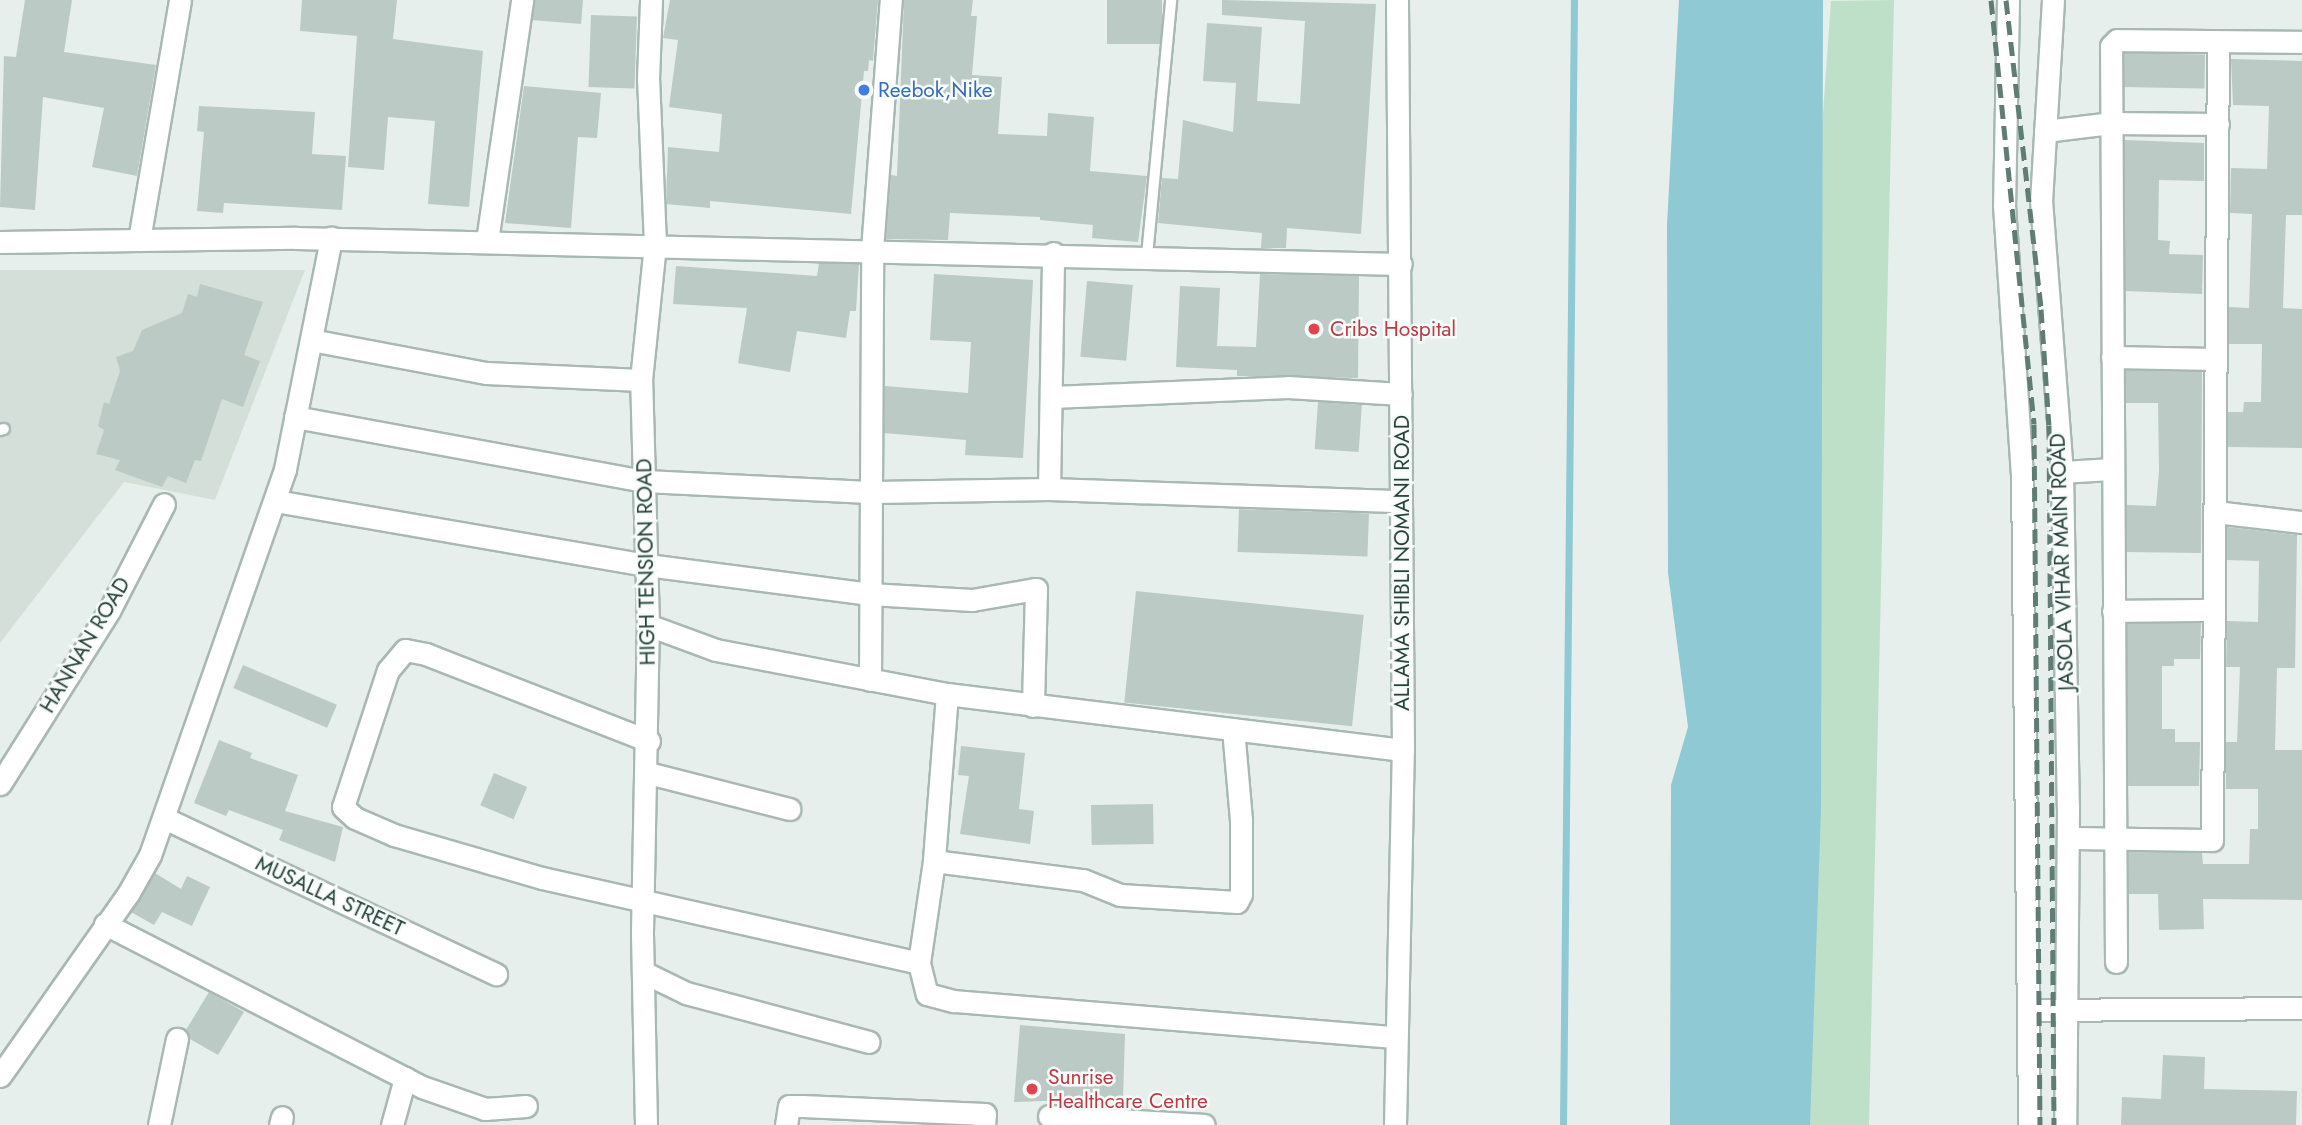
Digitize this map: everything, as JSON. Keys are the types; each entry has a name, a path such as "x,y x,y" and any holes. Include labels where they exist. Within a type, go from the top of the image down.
{"street":[{"path":"139,240 180,0"},
{"path":"487,241 522,0"},
{"name":"HIGH TENSION ROAD","path":"646,1125 643,901 649,741 649,625 641,380 656,244 649,79 651,0"},
{"path":"870,680 874,492 872,250 891,0"},
{"name":"ALLAMA SHIBLI NOMANI ROAD","path":"1395,1125 1403,750 1397,0"},
{"name":"JASOLA VIHAR MAIN ROAD","path":"2008,0 2004,205 2022,474 2030,1010 2029,1125"},
{"name":"JASOLA VIHAR MAIN ROAD","path":"2053,0 2041,200 2062,472 2068,838 2065,1125"},
{"path":"2116,962 2112,42 2302,42"},
{"path":"2068,838 2212,840 2218,44"},
{"path":"2045,131 2111,122 2218,124"},
{"path":"0,1076 150,855 275,501 331,239"},
{"path":"0,242 331,239 487,241 1053,253 1401,264"},
{"path":"1049,489 1053,253"},
{"path":"311,341 486,373 641,380"},
{"path":"2112,357 2216,359"},
{"path":"1052,397 1288,387 1401,394"},
{"path":"295,417 645,481 874,492 1049,489 1401,501"},
{"path":"2062,472 2113,470"},
{"path":"275,501 647,565 870,594 972,600 1036,589 1033,706"},
{"name":"HANNAN ROAD","path":"0,784 109,611 164,504"},
{"path":"2215,512 2302,522"},
{"path":"2113,611 2214,610"},
{"path":"649,625 716,650 947,694 1403,750"},
{"path":"649,741 426,654 405,650 388,670 343,807 355,818 394,835 542,878 919,963"},
{"path":"947,694 934,861 919,963 927,994 954,1001 1396,1037"},
{"path":"934,861 1083,880 1120,895 1237,902 1241,894 1241,820 1233,729"},
{"path":"648,773 789,809"},
{"name":"MUSALLA STREET","path":"164,818 496,974"},
{"path":"105,924 405,1078 485,1109 526,1106"},
{"path":"645,973 686,993 869,1042"},
{"path":"2030,1010 2302,1008"},
{"path":"159,1125 177,1039"},
{"path":"392,1125 405,1078"},
{"path":"786,1125 789,1106 802,1106 985,1114 984,1125"},
{"path":"1049,1116 1204,1125"}],"lane":[{"path":"1147,256 1171,0"}],"shaded area":[{"path":"0,270 305,270 215,500 124,482 0,643"}],"green space":[{"path":"1894,0 1869,1125 1794,1125 1780,718 1831,1"}],"water":[{"path":"1679,0 1823,0 1821,809 1810,1125 1670,1125 1671,785 1688,727 1668,573 1667,225"}],"building":[{"path":"25,0 72,0 64,52 156,65 137,176 92,167 104,108 43,97 35,210 0,207 4,56 16,57"},
{"path":"302,0 397,0 393,39 483,51 469,207 428,204 435,121 388,117 384,170 348,167 357,36 300,31"},
{"path":"535,0 583,0 581,24 532,20"},
{"path":"670,0 878,0 873,61 869,60 868,71 864,71 851,214 710,201 710,208 666,204 668,147 719,152 722,114 669,107 678,40 663,38"},
{"path":"904,0 973,0 971,16 977,16 972,75 1002,77 998,134 1047,136 1048,113 1094,117 1090,171 1147,176 1138,242 1092,238 1093,225 1040,220 1040,217 950,213 948,240 886,239 891,175 897,176"},
{"path":"1107,0 1162,0 1162,44 1107,44"},
{"path":"1222,0 1376,4 1361,234 1287,228 1286,248 1261,248 1262,233 1158,223 1162,178 1178,179 1183,120 1233,132 1236,83 1203,81 1207,23 1262,27 1257,101 1300,104 1305,21 1222,15"},
{"path":"591,15 637,17 634,89 588,87"},
{"path":"2124,53 2205,54 2204,88 2123,87"},
{"path":"2231,59 2302,61 2302,215 2286,215 2283,308 2302,309 2302,448 2228,447 2228,412 2243,412 2244,402 2261,402 2262,344 2229,344 2229,307 2249,308 2252,214 2230,213 2231,168 2267,169 2269,106 2233,105"},
{"path":"524,86 601,93 597,138 578,137 571,228 505,223"},
{"path":"199,106 315,112 312,154 346,156 342,210 224,203 223,213 197,211 204,132 197,131"},
{"path":"2125,140 2204,143 2204,181 2159,180 2158,240 2170,241 2169,254 2203,255 2202,294 2125,291"},
{"path":"819,263 859,264 856,311 850,311 846,338 797,331 790,372 738,363 747,308 673,304 676,266 817,276"},
{"path":"934,274 1033,280 1023,458 965,455 966,440 884,433 885,386 968,393 971,342 930,340"},
{"path":"1260,274 1359,276 1358,378 1237,376 1237,370 1176,367 1180,286 1220,288 1217,346 1256,347"},
{"path":"1087,281 1133,285 1126,361 1080,357"},
{"path":"200,284 263,302 244,355 260,361 243,407 222,399 201,461 195,460 186,483 168,476 162,487 115,470 120,460 96,454 104,430 98,426 104,402 109,404 120,371 116,357 133,351 142,330 182,313 188,294 197,297"},
{"path":"2126,370 2202,372 2201,553 2127,552 2127,505 2156,506 2159,471 2158,403 2126,403"},
{"path":"1318,402 1362,405 1359,452 1315,449"},
{"path":"1239,509 1369,514 1367,557 1237,552"},
{"path":"2227,527 2297,535 2295,668 2277,668 2275,750 2302,750 2302,900 2203,899 2204,929 2159,930 2158,894 2129,894 2129,852 2202,853 2203,864 2249,864 2250,829 2258,829 2258,789 2226,789 2226,742 2237,742 2240,667 2226,667 2227,621 2258,622 2259,561 2227,560"},
{"path":"1136,591 1364,615 1352,726 1124,702"},
{"path":"2201,623 2200,659 2174,659 2174,666 2162,666 2162,729 2175,729 2175,742 2200,742 2199,786 2128,786 2127,624"},
{"path":"243,665 337,705 327,728 233,688"},
{"path":"219,740 252,753 250,758 298,775 285,811 343,827 335,862 279,840 283,830 229,810 226,816 194,803"},
{"path":"961,746 1025,753 1019,809 1034,811 1030,844 960,834 969,776 958,775"},
{"path":"494,773 527,787 513,819 480,805"},
{"path":"1153,804 1154,844 1092,845 1091,805"},
{"path":"155,873 181,889 187,876 210,887 192,926 162,912 154,925 131,912"},
{"path":"209,992 244,1012 218,1055 190,1039 186,1030"},
{"path":"1020,1025 1125,1034 1123,1098 1014,1102"},
{"path":"2163,1055 2205,1057 2204,1089 2297,1091 2296,1125 2121,1125 2122,1097 2161,1099"}],"waterway":[{"path":"1563,1125 1574,0"}],"railway":[{"path":"1991,0 2034,424 2040,1125"},
{"path":"2006,0 2041,309 2049,425 2054,1125"}],"place":[{"name":"Reebok,Nike","path":"864,90"},
{"name":"Cribs Hospital","path":"1314,329"},
{"name":"Sunrise Healthcare Centre","path":"1032,1089"}]}
